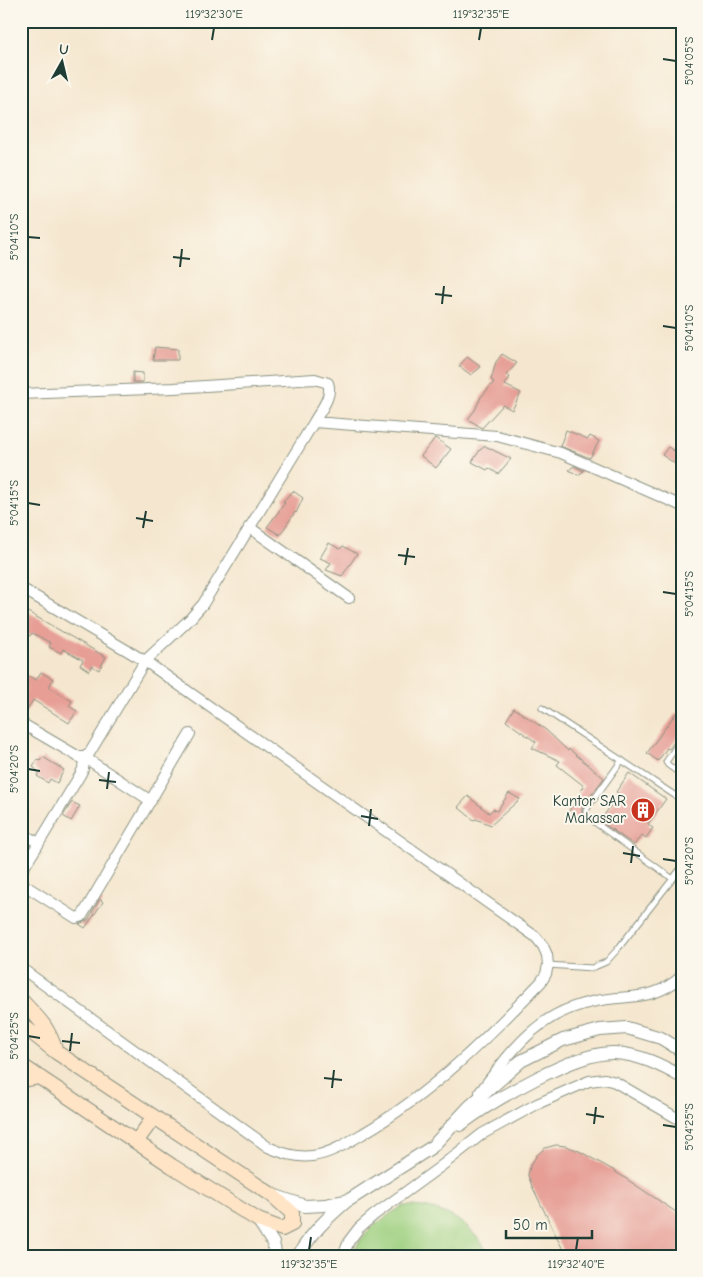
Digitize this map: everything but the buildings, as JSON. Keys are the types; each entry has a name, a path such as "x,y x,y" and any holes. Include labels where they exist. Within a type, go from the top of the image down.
{"main road":[{"path":"21,1000 47,1028 56,1052"},
{"path":"21,1024 56,1052 272,1195 292,1212 292,1224 282,1229 258,1220 21,1065"},
{"path":"21,1080 39,1077"},
{"path":"136,1142 154,1117"}],"street":[{"path":"21,394 174,388 315,379 328,383 330,388 330,394 314,422 203,604 190,620 145,661 89,754 84,758 83,769 80,775 21,872"},
{"path":"314,422 497,436 561,452 682,506"},
{"path":"250,527 349,598"},
{"path":"21,588 145,661 536,937 544,946 548,965 546,974 541,982 483,1041 391,1117 332,1150 314,1156 300,1157 284,1154 261,1143 21,968"},
{"path":"21,724 84,758 151,802"},
{"path":"21,884 76,918 80,918 85,913 190,734"},
{"path":"21,833 39,843"},
{"path":"432,1147 469,1107 516,1045 556,1014 597,1000 650,995 673,984 682,976"},
{"path":"469,1107 522,1061 564,1040 600,1030 628,1028 661,1038 682,1051"},
{"path":"298,1256 308,1238 323,1221 349,1200 432,1147 470,1117 525,1084 590,1057 612,1053 636,1056 663,1066 682,1078"},
{"path":"343,1256 349,1241 374,1214 440,1167 482,1134 537,1104 589,1081 605,1079 615,1082 682,1121"},
{"path":"272,1195 305,1206 326,1205 349,1200"},
{"path":"258,1220 273,1243 276,1256"}],"lane":[{"path":"542,708 682,800"},
{"path":"682,738 666,763 682,776"},
{"path":"622,760 586,810 586,816 673,879"},
{"path":"548,965 592,968 606,962 673,879 680,875 682,867"}],"green space":[{"path":"403,1206 430,1208 454,1218 473,1233 490,1256 352,1256 361,1240 373,1227"}],"place":[{"name":"Kantor SAR Makassar","path":"643,810"}]}
